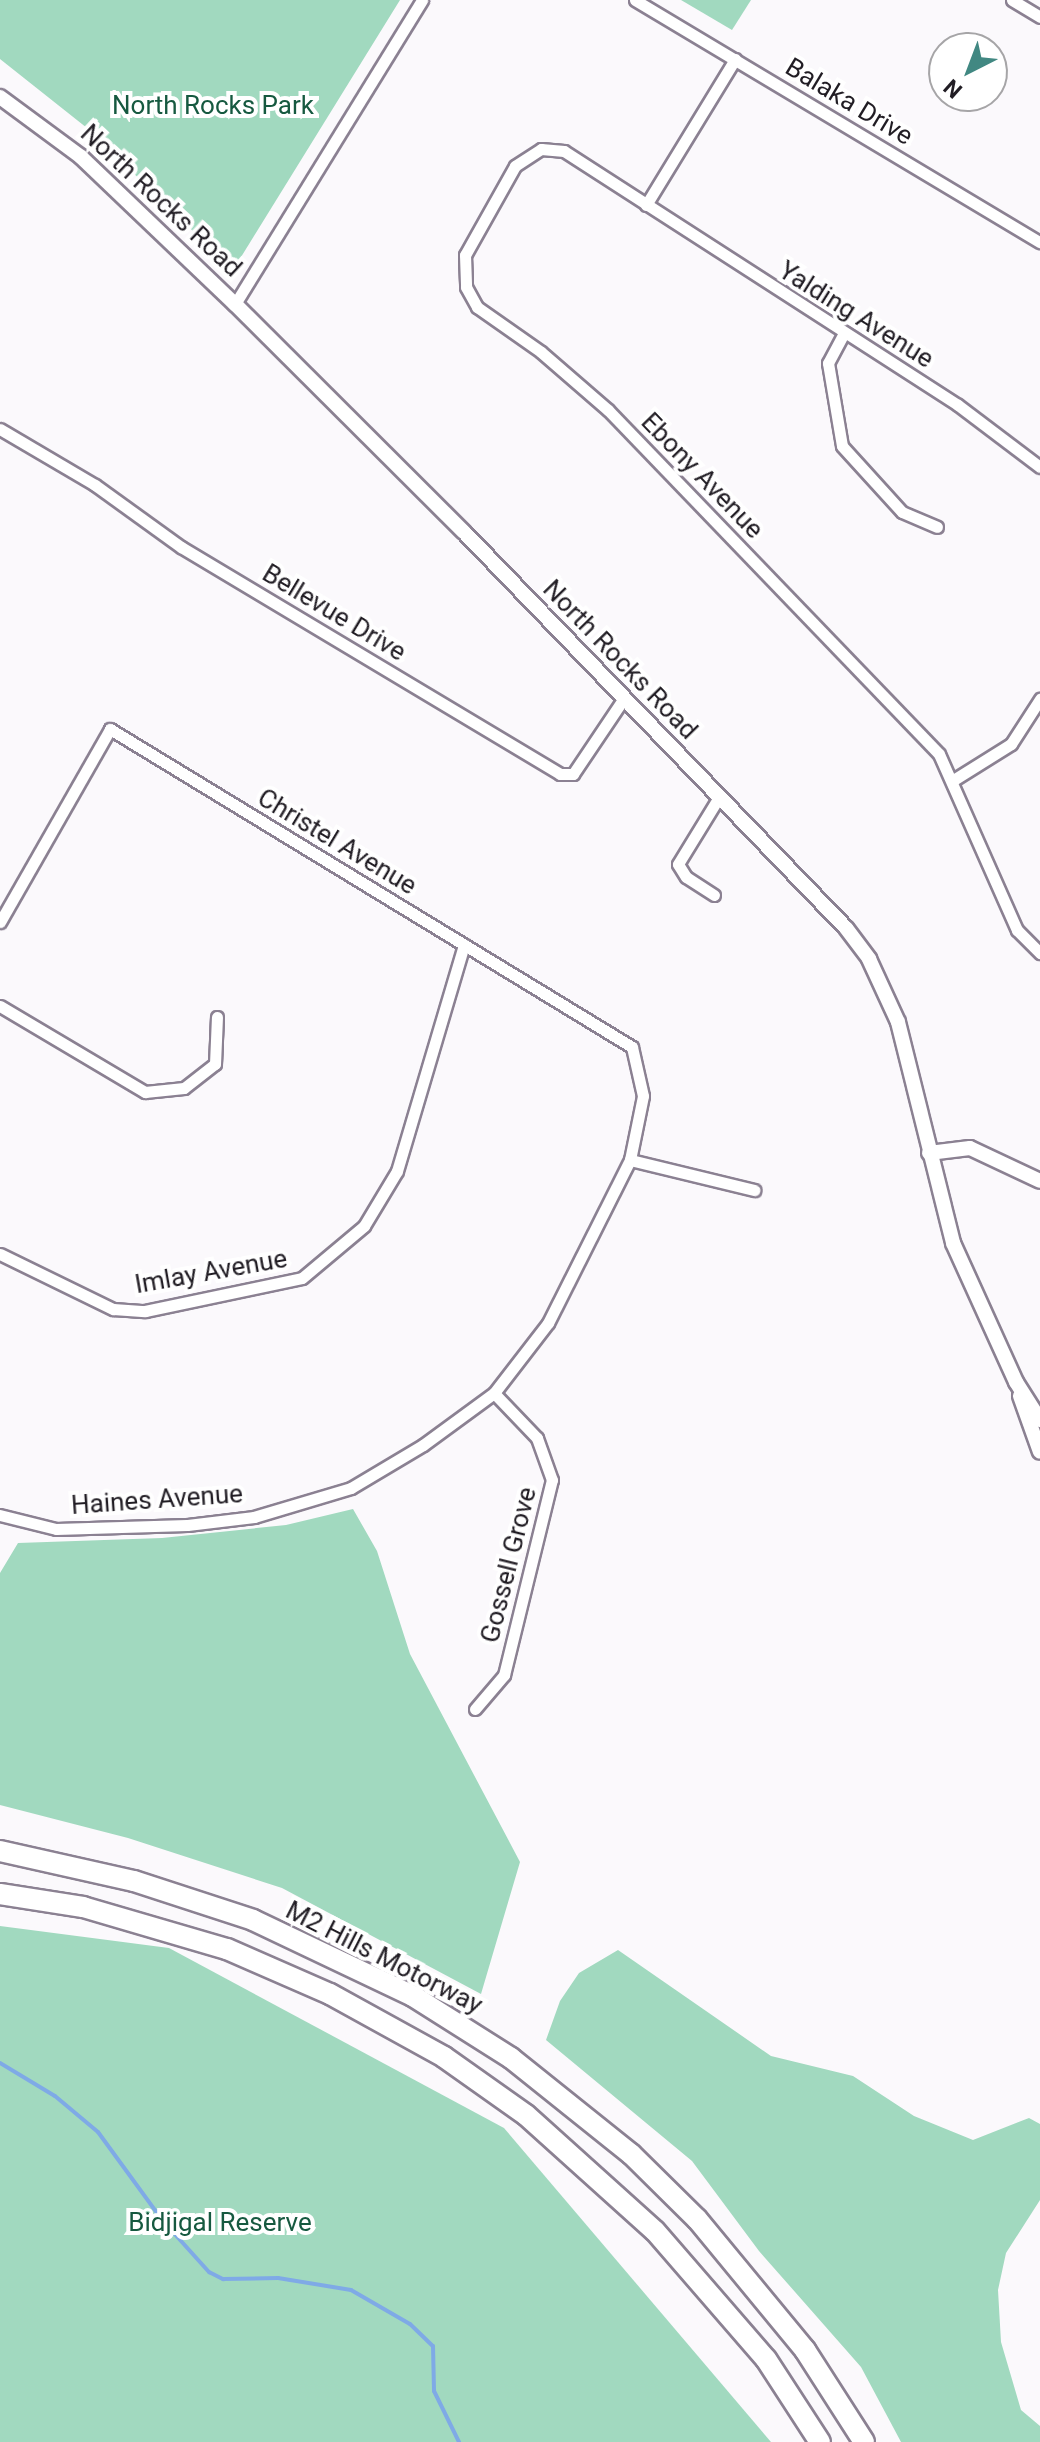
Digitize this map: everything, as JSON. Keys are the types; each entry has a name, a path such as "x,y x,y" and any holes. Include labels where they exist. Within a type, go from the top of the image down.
{"highway":[{"name":"M2 Hills Motorway","path":"0,1851 134,1881 228,1911 317,1948 470,2030 631,2154 760,2291 864,2442"},
{"path":"0,1894 122,1917 227,1949 302,1981 444,2057 526,2115 595,2174 723,2304 820,2442"}],"main road":[{"name":"North Rocks Road","path":"0,97 70,147 235,304 624,698 869,959 906,1049 953,1243 1016,1382 1040,1452"},
{"path":"929,1153 970,1148 1040,1181"},
{"name":"North Rocks Road","path":"1016,1382 1040,1420"}],"street":[{"path":"235,304 422,0"},
{"name":"Balaka Drive","path":"635,0 1040,242"},
{"path":"1012,0 1040,17"},
{"path":"646,205 735,59"},
{"name":"Ebony Avenue","path":"646,205 576,156 552,149 531,153 515,166 468,247 463,265 466,287 477,307 541,352 608,410 939,754 955,779 1017,930 1040,953"},
{"name":"Yalding Avenue","path":"646,205 958,405 1040,467"},
{"path":"844,333 828,363 842,446 902,512 937,527"},
{"name":"Bellevue Drive","path":"0,429 95,485 181,547 560,774 573,774 624,698"},
{"path":"955,779 1011,744 1040,699"},
{"name":"Christel Avenue","path":"0,922 110,729 632,1047 643,1096 630,1160"},
{"path":"714,895 686,877 678,864 719,797"},
{"name":"Imlay Avenue","path":"0,1254 113,1309 145,1311 302,1278 364,1226 397,1171 464,945"},
{"path":"0,1006 145,1092 184,1088 215,1064 217,1017"},
{"path":"630,1160 754,1190"},
{"name":"Haines Avenue","path":"0,1515 56,1529 187,1525 254,1517 351,1488 423,1445 494,1393 548,1323 630,1160"},
{"name":"Gossell Grove","path":"475,1709 504,1675 552,1480 537,1438 494,1393"}],"green space":[{"name":"North Rocks Park","path":"0,0 400,0 233,270 87,128 0,59"},
{"path":"681,0 751,0 732,30"},
{"path":"353,1509 377,1551 410,1654 520,1862 481,1994 282,1888 128,1838 0,1805 0,1573 18,1543 162,1538 286,1525"},
{"name":"Bidjigal Reserve","path":"0,1926 169,1948 504,2128 771,2442 0,2442"},
{"path":"618,1950 771,2056 853,2076 914,2116 973,2140 1029,2118 1040,2124 1040,2200 1006,2253 998,2290 1001,2342 1021,2410 1040,2426 1040,2442 901,2442 861,2367 759,2251 692,2161 546,2040 560,2001 579,1973"}],"waterway":[{"path":"0,2063 55,2096 98,2132 163,2221 209,2272 223,2279 278,2278 351,2290 410,2324 433,2346 434,2391 459,2442"}]}
